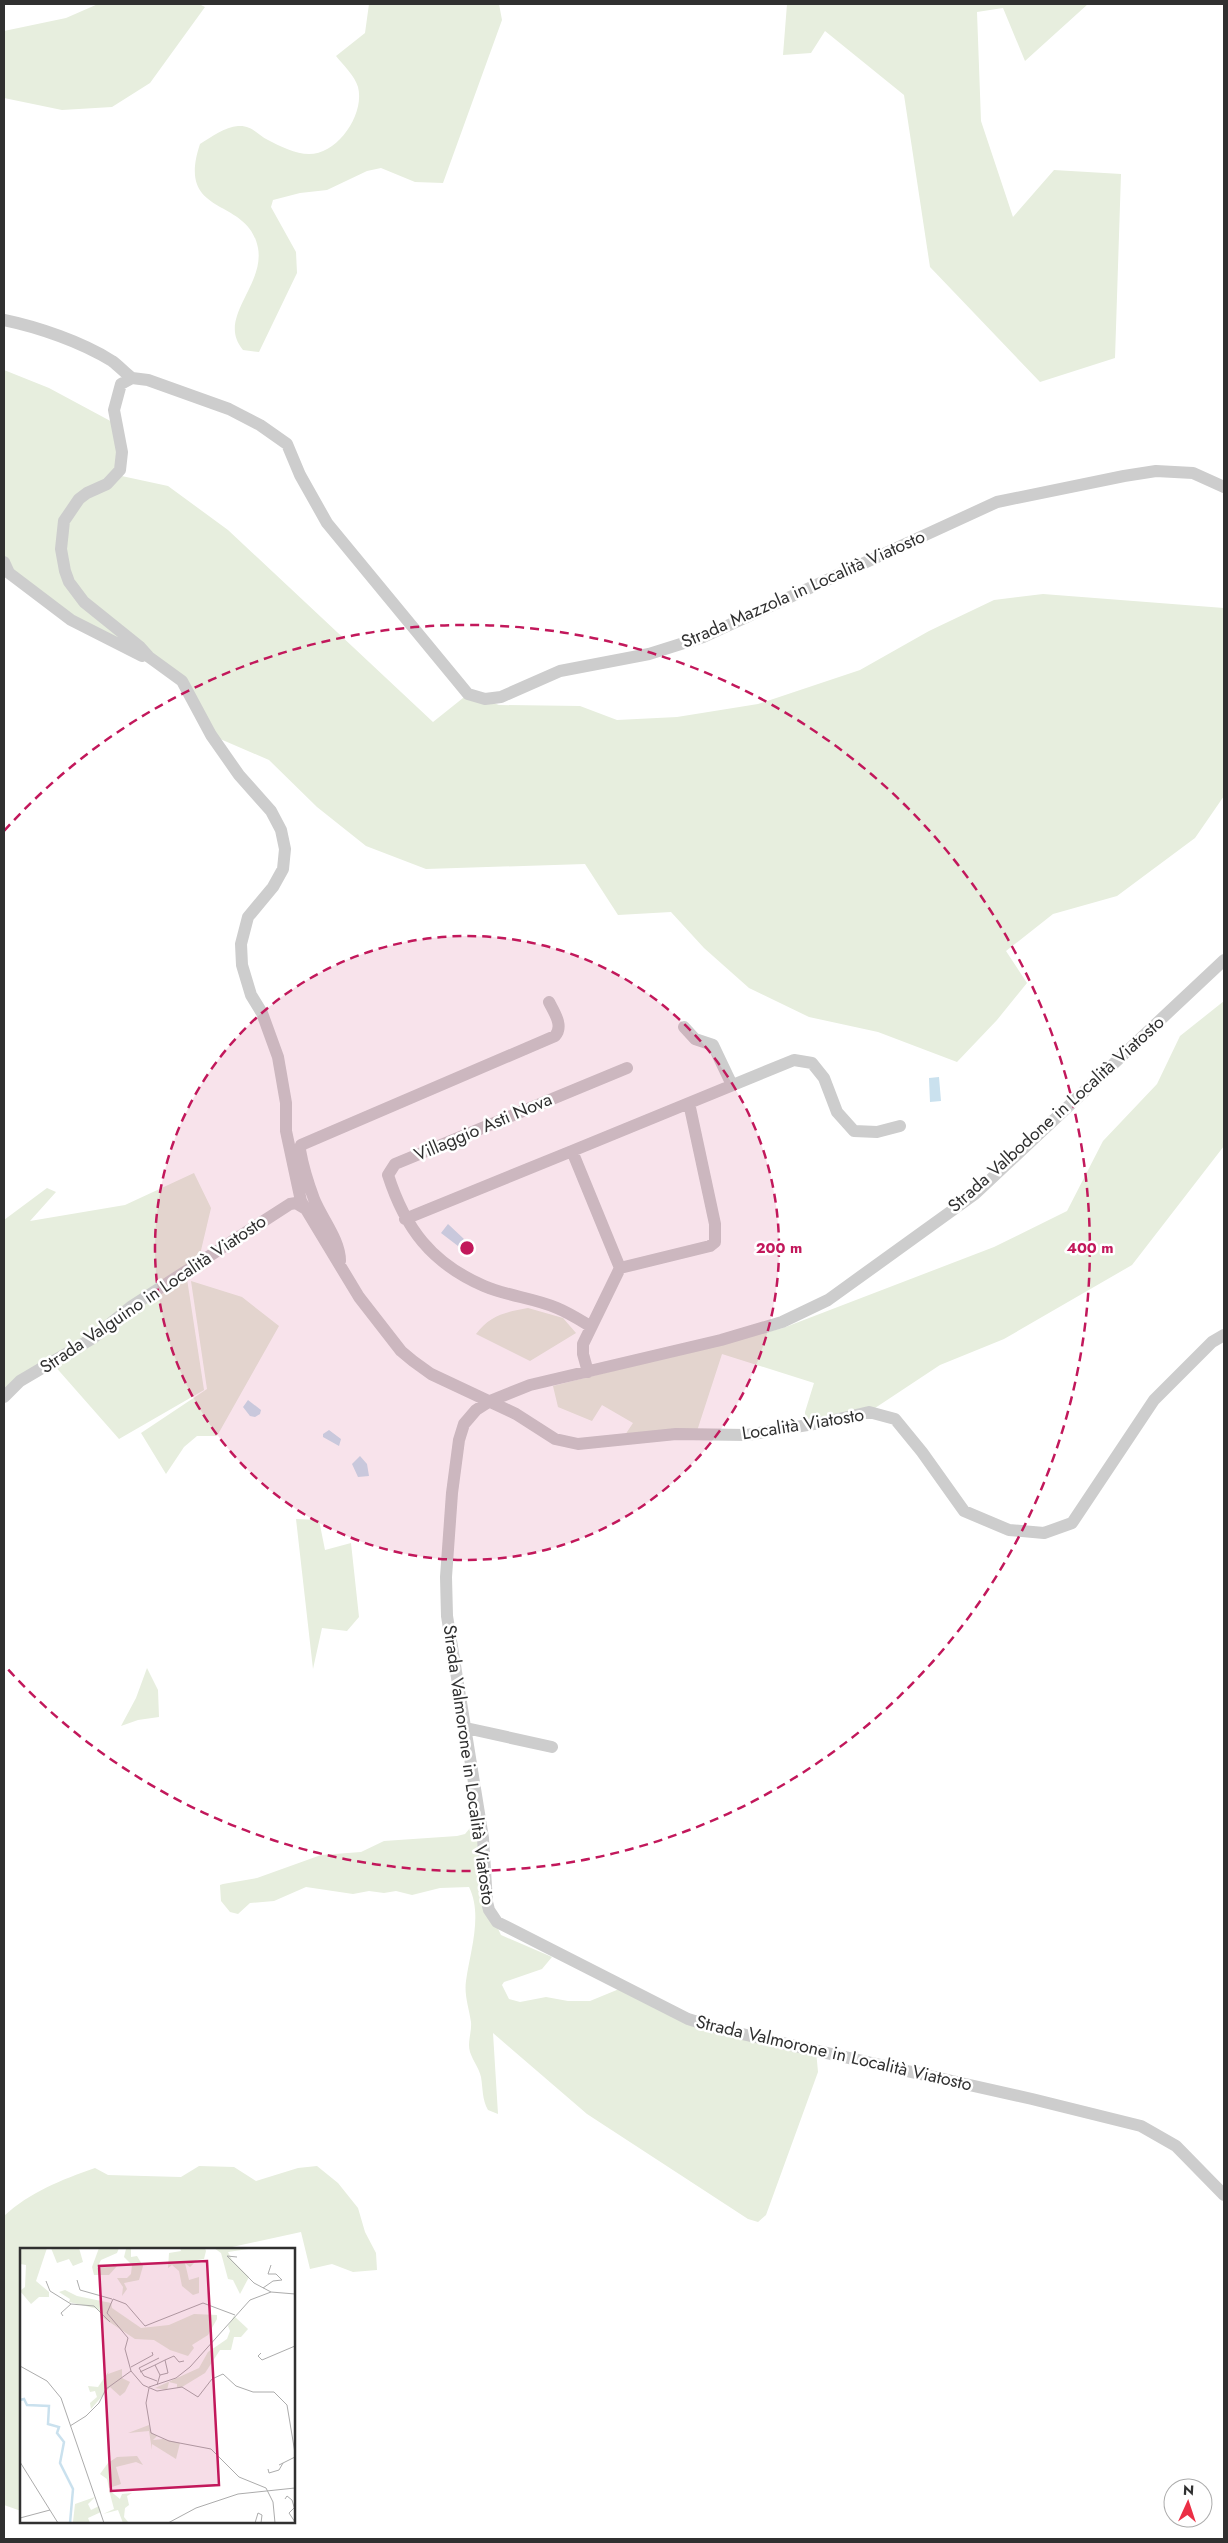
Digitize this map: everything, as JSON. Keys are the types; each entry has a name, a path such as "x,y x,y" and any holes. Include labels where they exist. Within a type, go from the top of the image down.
{"street":[{"name":"Strada Mazzola in Località Viatosto","path":"4,320 24,324 95,352 112,361 132,378 148,380 229,409 260,425 287,444 300,475 326,522 468,694 485,699 501,697 560,671 649,654 704,637 997,502 1156,471 1192,473 1224,487"},
{"path":"132,378 121,384 114,401 116,424 122,452 120,470 107,484 87,493 73,507 64,520 61,549 69,582 84,602 120,633 140,646 149,657 182,681 211,735 239,775 271,811 282,835 285,849 283,869 274,887 248,917 243,933 241,954 249,989 262,1013 278,1057 291,1159 301,1201 340,1268 374,1318 413,1361 431,1374 490,1401"},
{"path":"4,562 9,573 71,620 142,656 149,657"},
{"name":"Strada Valbodone in Località Viatosto","path":"490,1401 530,1385 761,1329 805,1312 828,1300 975,1194 1224,960"},
{"path":"340,1268 340,1256 337,1246 314,1201 307,1180 300,1150 301,1145 555,1036 559,1029 558,1022 549,1002"},
{"path":"684,1027 695,1039 713,1045 732,1086"},
{"path":"405,1219 794,1060 812,1063 824,1078 837,1112 854,1131 877,1132 900,1126"},
{"name":"Villaggio Asti Nova","path":"590,1326 557,1308 484,1286 448,1266 426,1246 405,1219 388,1175 395,1164 627,1068"},
{"path":"588,1372 583,1354 583,1344 590,1326 620,1268 710,1246 715,1242 715,1224 689,1103"},
{"path":"572,1151 620,1268"},
{"name":"Strada Valguino in Località Viatosto","path":"4,1397 20,1381 93,1338 132,1306 290,1204 296,1203 306,1209"},
{"name":"Località Viatosto","path":"490,1401 554,1439 578,1444 676,1434 747,1435 826,1422 869,1412 894,1419 922,1452 964,1511 1009,1530 1044,1533 1072,1523 1154,1400 1212,1342 1224,1335"},
{"name":"Strada Valmorone in Località Viatosto","path":"490,1401 476,1410 464,1424 458,1440 446,1578 447,1616 483,1838 487,1902 489,1910 497,1922 688,2019 724,2030 1023,2096 1141,2126 1176,2146 1224,2195"},
{"path":"466,1728 552,1748"}],"green space":[{"path":"98,4 199,4 205,7 150,83 112,107 62,110 4,98 4,31 66,18"},
{"path":"369,4 499,4 502,20 443,183 415,182 381,168 367,171 327,190 300,193 273,200 271,207 296,252 297,273 259,352 243,350 236,338 235,326 238,314 255,275 258,262 258,248 252,231 241,220 205,196 197,184 195,168 200,144 223,130 238,126 247,127 277,145 304,154 320,152 339,140 353,120 359,98 358,87 354,79 336,56 365,33"},
{"path":"787,4 1088,4 1025,61 1003,8 977,12 981,121 1013,217 1054,170 1121,174 1115,358 1040,382 930,267 904,95 825,31 811,53 783,55"},
{"path":"4,370 49,388 116,424 117,475 168,486 228,530 433,722 468,694 499,705 580,706 617,720 677,717 758,704 860,670 929,631 994,600 1043,594 1224,608 1224,796 1195,838 1117,896 1053,914 1006,951 1027,983 997,1020 957,1062 878,1032 809,1017 749,988 704,948 671,912 618,915 585,864 426,869 366,846 317,807 269,760 211,735 181,681 73,622 4,562"},
{"path":"1224,1001 1224,1146 1132,1265 1004,1339 940,1365 869,1412 805,1425 805,1412 814,1383 722,1354 696,1434 623,1438 633,1423 602,1405 592,1421 558,1407 553,1386 783,1328 994,1247 1067,1211 1103,1141 1157,1084 1180,1036"},
{"path":"194,1173 211,1208 198,1263 187,1279 204,1390 119,1439 53,1364 4,1397 4,1220 47,1188 56,1192 30,1221 125,1205"},
{"path":"191,1281 242,1297 279,1326 217,1436 197,1436 184,1447 166,1474 141,1433 207,1389"},
{"path":"528,1308 563,1318 576,1333 530,1361 476,1334 487,1322 499,1315"},
{"path":"296,1519 319,1520 325,1550 351,1543 359,1617 347,1631 322,1628 313,1669"},
{"path":"147,1668 158,1690 159,1717 138,1720 121,1726 136,1698"},
{"path":"475,1822 489,1910 501,1935 552,1957 542,1969 504,1982 502,1985 509,1999 520,2002 546,1997 568,2001 590,2001 624,1987 688,2019 816,2050 818,2072 766,2215 758,2222 748,2219 587,2114 493,2033 498,2114 488,2110 481,2077 469,2048 471,2022 466,1986 474,1934 475,1909 469,1887 440,1888 412,1895 396,1891 384,1893 369,1891 353,1894 306,1887 274,1901 250,1903 238,1914 230,1912 221,1901 220,1885 223,1884 257,1878 321,1855 361,1852 384,1841 457,1836 465,1834"},
{"path":"199,2166 234,2167 256,2181 298,2168 317,2166 338,2183 358,2208 365,2232 376,2253 377,2270 353,2272 332,2264 310,2269 301,2232 228,2248 20,2248 20,2511 4,2505 4,2216 35,2193 95,2168 108,2175 181,2177"}],"water":[{"path":"939,1077 941,1101 930,1102 929,1078"},
{"path":"448,1224 464,1239 458,1246 441,1233"},
{"path":"248,1400 261,1410 260,1414 255,1417 250,1416 243,1407"},
{"path":"329,1430 341,1439 339,1446 323,1437 323,1434"},
{"path":"360,1456 367,1464 369,1476 358,1477 352,1464"}]}
